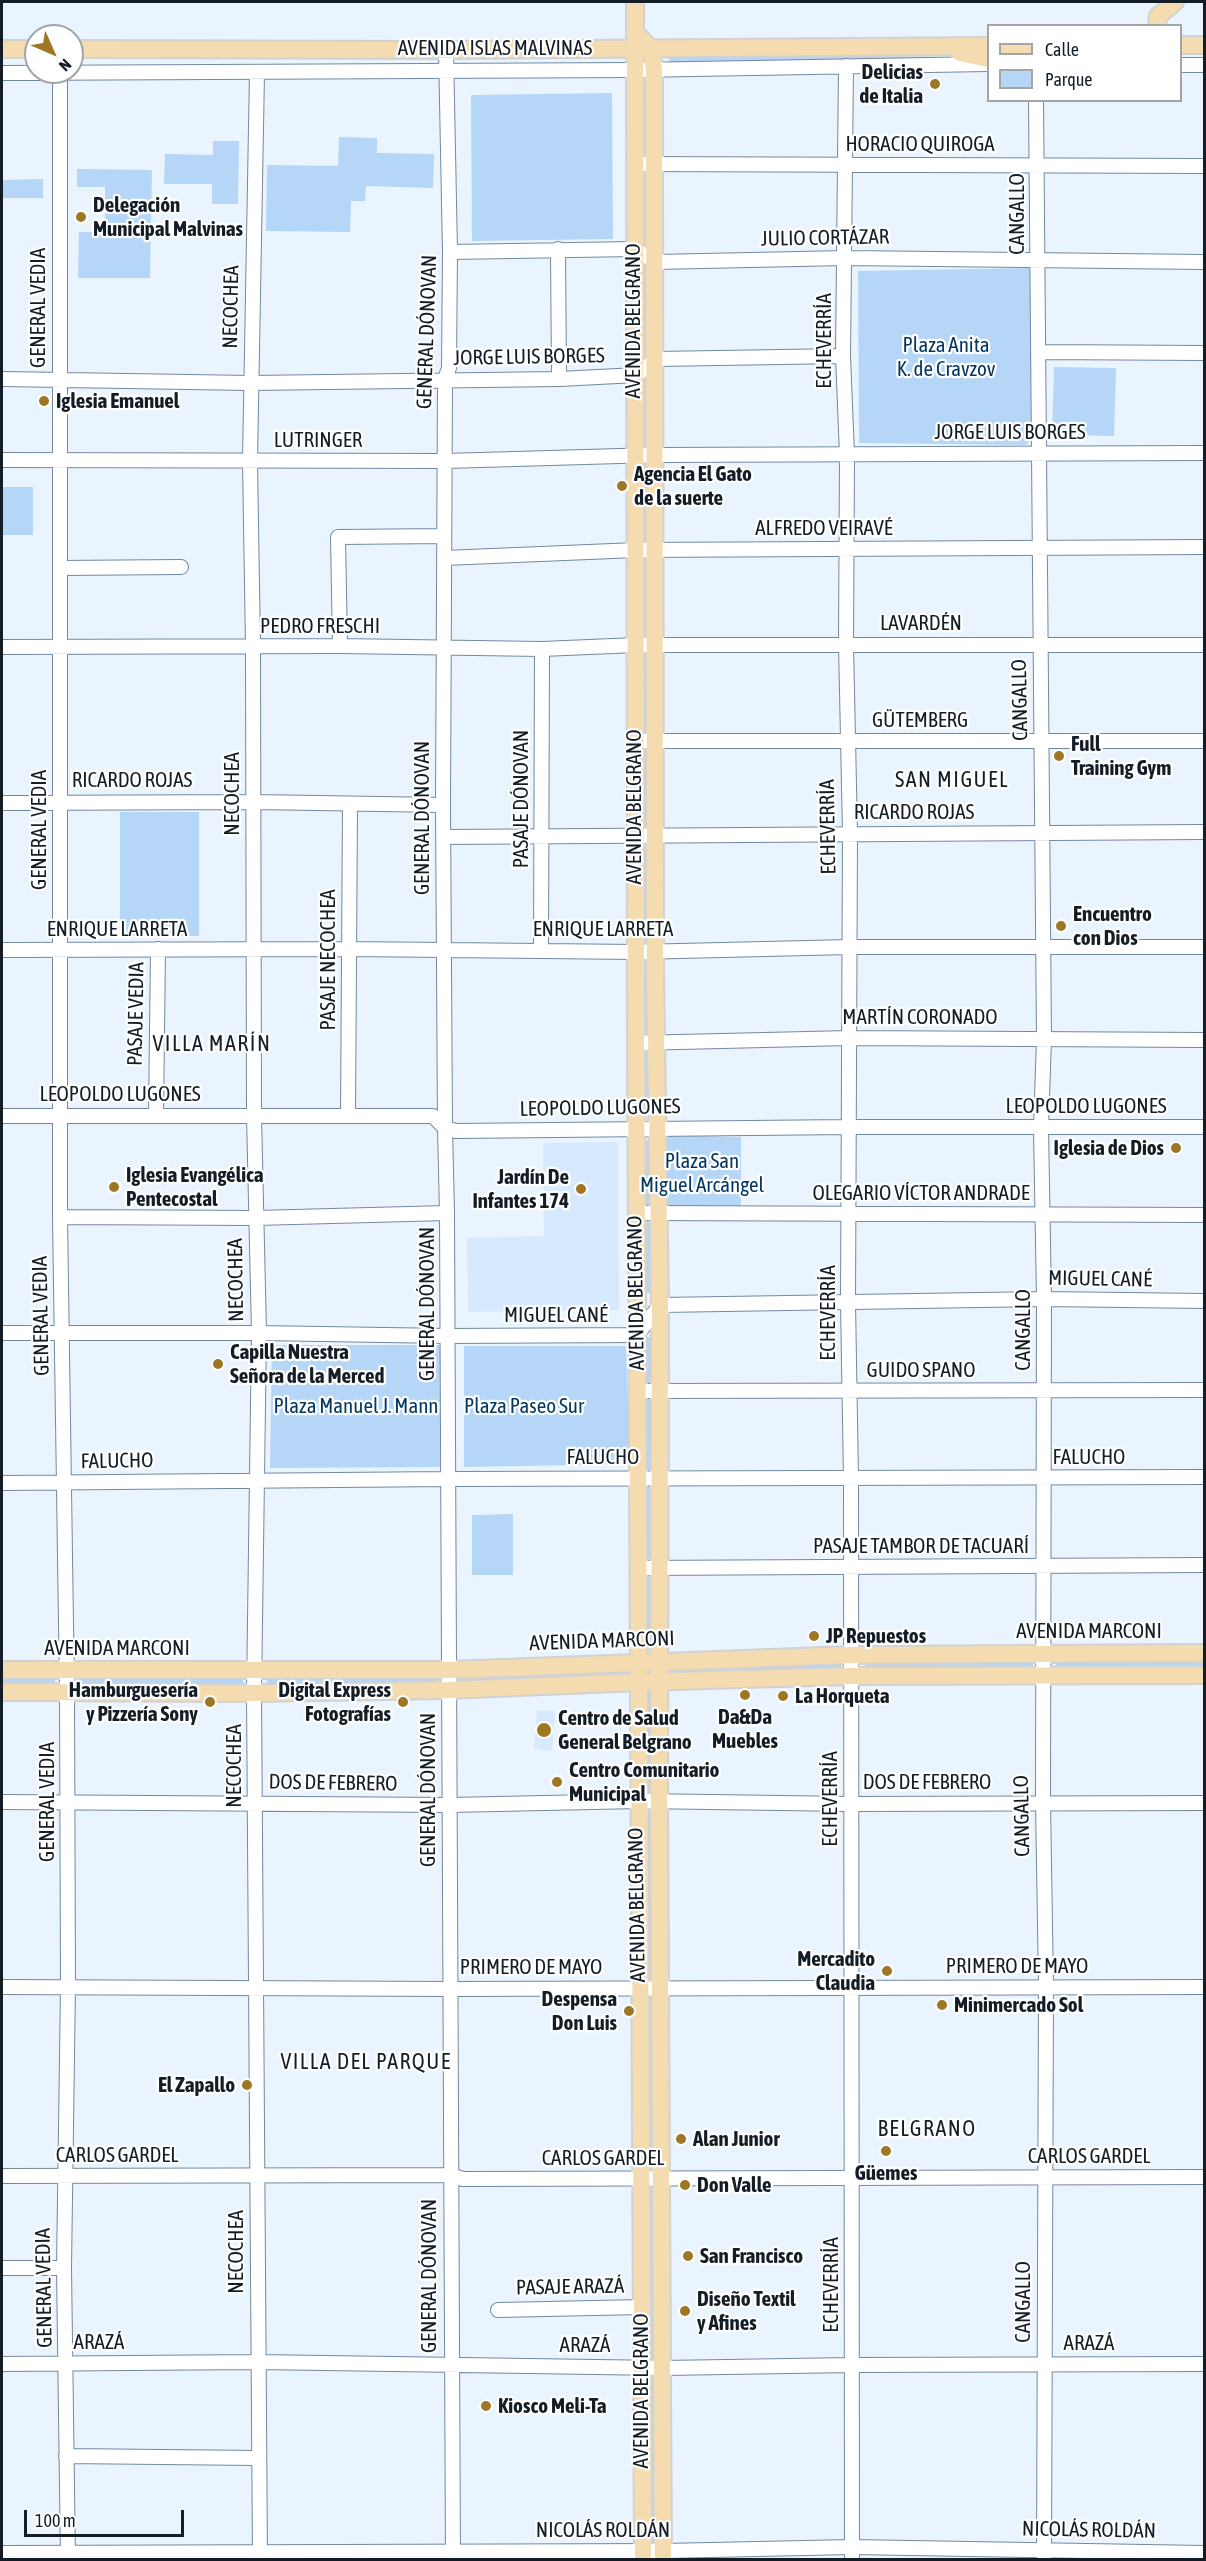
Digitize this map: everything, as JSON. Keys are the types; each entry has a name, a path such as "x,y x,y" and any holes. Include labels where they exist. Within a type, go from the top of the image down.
{"main road":[{"name":"AVENIDA BELGRANO","path":"635,2 640,43 635,70 635,457 643,2555"},
{"path":"1157,24 1158,16 1175,2"},
{"name":"AVENIDA BELGRANO","path":"640,43 654,70 656,952 659,1129 657,1213 660,1305 658,1569 664,2555"},
{"name":"AVENIDA ISLAS MALVINAS","path":"84,49 447,50 640,43 987,46"},
{"path":"1182,45 1204,45"},
{"path":"926,46 987,59"},
{"path":"2,49 24,49"},
{"name":"AVENIDA MARCONI","path":"2,1670 254,1672 449,1670 851,1655 1204,1653"},
{"name":"AVENIDA MARCONI","path":"2,1692 254,1693 449,1690 851,1676 1204,1675"}],"street":[{"name":"GENERAL DÓNOVAN","path":"447,50 450,252 449,368 445,379 442,805 448,1336 453,2555"},
{"name":"AVENIDA ISLAS MALVINAS","path":"84,72 654,70 987,64"},
{"path":"1182,65 1204,65"},
{"name":"ECHEVERRÍA","path":"846,66 846,258 843,356 847,455 846,644 850,833 848,1303 851,1478 852,2553"},
{"name":"NECOCHEA","path":"257,72 250,461 254,802 254,1115 259,1333 255,1480 254,1693 260,2555"},
{"name":"AVENIDA ISLAS MALVINAS","path":"2,73 24,73"},
{"name":"GENERAL VEDIA","path":"60,84 58,380 61,568 59,647 62,1116 60,1217 68,1802 69,1986 64,2268 68,2556"},
{"name":"CANGALLO","path":"1036,102 1040,352 1038,453 1041,548 1044,1039 1041,1128 1044,1299 1043,1802 1046,1986 1044,2555"},
{"name":"HORACIO QUIROGA","path":"635,164 1204,166"},
{"path":"558,249 559,379"},
{"path":"450,252 635,249 655,262"},
{"name":"JULIO CORTÁZAR","path":"655,262 846,258 1204,262"},
{"path":"1040,352 1204,353"},
{"path":"636,375 656,359 843,356"},
{"name":"JORGE LUIS BORGES","path":"2,379 250,383 559,379 636,375"},
{"name":"JORGE LUIS BORGES","path":"635,457 655,455 1204,453"},
{"name":"LUTRINGER","path":"2,460 445,461 635,457"},
{"path":"340,646 338,537 444,536"},
{"name":"ALFREDO VEIRAVÉ","path":"444,558 637,550 1204,547"},
{"path":"61,568 181,567"},
{"name":"PEDRO FRESCHI","path":"2,647 340,646 542,649 637,645"},
{"name":"LAVARDÉN","path":"637,645 1204,645"},
{"name":"PASAJE DÓNOVAN","path":"541,950 542,649"},
{"name":"GÜTEMBERG","path":"636,741 1204,741"},
{"name":"RICARDO ROJAS","path":"2,802 442,805"},
{"name":"PASAJE NECOCHEA","path":"348,1116 350,804"},
{"name":"RICARDO ROJAS","path":"443,837 1204,832"},
{"name":"ENRIQUE LARRETA","path":"2,950 349,948 656,952 850,947 1204,947"},
{"name":"PASAJE VEDIA","path":"156,1115 158,949"},
{"name":"MARTÍN CORONADO","path":"636,1043 850,1038 1204,1040"},
{"name":"LEOPOLDO LUGONES","path":"2,1116 433,1116 444,1128 456,1131 1204,1126"},
{"path":"60,1217 256,1218 447,1213"},
{"name":"OLEGARIO VÍCTOR ANDRADE","path":"637,1213 1204,1215"},
{"name":"MIGUEL CANÉ","path":"2,1333 637,1335 660,1305 1044,1299 1204,1301"},
{"name":"GUIDO SPANO","path":"639,1391 1204,1390"},
{"name":"FALUCHO","path":"2,1483 639,1478 1204,1478"},
{"name":"PASAJE TAMBOR DE TACUARÍ","path":"638,1568 1204,1565"},
{"name":"DOS DE FEBRERO","path":"2,1802 449,1805 640,1801 851,1804 1204,1803"},
{"name":"PRIMERO DE MAYO","path":"2,1987 450,1989 1204,1987"},
{"name":"CARLOS GARDEL","path":"2,2176 450,2175 463,2179 1204,2177"},
{"path":"2,2268 64,2268"},
{"name":"PASAJE ARAZÁ","path":"498,2310 643,2307"},
{"name":"ARAZÁ","path":"2,2364 257,2362 663,2368 1204,2364"},
{"path":"66,2456 258,2458"},
{"name":"NICOLÁS ROLDÁN","path":"2,2553 68,2556 1204,2553"}],"shaded area":[{"path":"618,1142 619,1310 468,1312 467,1238 544,1236 543,1143"},
{"name":"Centro de Salud General Belgrano","path":"537,1710 555,1711 552,1751 534,1749"}],"green space":[{"path":"669,56 871,56 942,57 669,64"},
{"path":"640,77 648,77 647,157 639,157"},
{"path":"612,93 613,239 472,241 471,95"},
{"path":"339,137 377,138 377,153 434,154 433,188 366,186 365,201 351,201 350,232 266,231 267,165 338,166"},
{"path":"213,141 239,141 238,204 212,204 212,184 164,184 165,154 213,155"},
{"path":"77,169 152,170 150,278 78,278 79,232 105,232 105,187 77,187"},
{"path":"640,173 648,173 648,245 640,245"},
{"path":"43,179 43,198 2,198 2,180"},
{"name":"Plaza Anita K. de Cravzov","path":"1031,268 1036,436 1026,445 859,443 858,271"},
{"path":"643,270 650,270 650,343 642,343"},
{"path":"1054,367 1116,368 1114,436 1052,435"},
{"path":"641,382 649,382 649,450 641,450"},
{"path":"641,469 649,469 649,541 641,541"},
{"path":"3,487 33,487 33,535 3,535"},
{"path":"641,562 649,562 649,635 641,635"},
{"path":"642,660 650,660 650,732 642,732"},
{"path":"642,751 650,751 650,823 642,823"},
{"path":"120,812 199,812 199,936 120,936"},
{"path":"647,847 650,937 642,937 642,849"},
{"path":"648,969 650,1028 645,1030 643,1028 642,970"},
{"path":"643,1054 650,1054 652,1117 644,1117"},
{"name":"Plaza San Miguel Arcángel","path":"664,1135 741,1137 741,1208 663,1209"},
{"path":"644,1141 651,1141 650,1205 643,1205"},
{"path":"641,1219 650,1219 650,1293 641,1293"},
{"path":"643,1337 653,1337 653,1386 644,1386"},
{"name":"Plaza Manuel J. Mann","path":"272,1345 443,1345 440,1467 270,1468"},
{"name":"Plaza Paseo Sur","path":"464,1346 626,1346 630,1464 464,1467"},
{"path":"645,1397 655,1397 655,1470 645,1471"},
{"path":"653,1485 653,1559 644,1559 644,1486"},
{"path":"513,1514 513,1575 472,1575 472,1515"},
{"path":"645,1571 654,1571 654,1645 645,1645"},
{"path":"1204,1658 1204,1668 1056,1669 1056,1659"},
{"path":"1033,1659 1033,1670 865,1672 865,1661"},
{"path":"841,1662 841,1672 673,1677 673,1668"},
{"path":"630,1669 630,1680 461,1685 461,1675"},
{"path":"243,1676 243,1686 80,1687 80,1678"},
{"path":"437,1676 437,1685 267,1685 267,1677"},
{"path":"2,1678 55,1678 55,1687 2,1687"},
{"path":"645,1691 654,1691 654,1792 646,1792"},
{"path":"646,1814 654,1814 655,1971 647,1971"},
{"path":"647,1998 654,1998 655,2163 647,2163"},
{"path":"649,2184 656,2184 657,2349 650,2349"},
{"path":"646,2380 654,2380 655,2535 647,2535"}],"place":[{"name":"Delicias de Italia","path":"935,84"},
{"name":"Delegación Municipal Malvinas","path":"81,217"},
{"name":"Iglesia Emanuel","path":"44,401"},
{"name":"Agencia El Gato de la suerte","path":"622,486"},
{"name":"Full Training Gym","path":"1059,756"},
{"name":"Encuentro con Dios","path":"1061,926"},
{"name":"Iglesia de Dios","path":"1176,1148"},
{"name":"Iglesia Evangélica Pentecostal","path":"114,1187"},
{"name":"Jardín De Infantes 174","path":"581,1189"},
{"name":"Capilla Nuestra Señora de la Merced","path":"218,1364"},
{"name":"JP Repuestos","path":"814,1636"},
{"name":"Da&Da Muebles","path":"745,1695"},
{"name":"La Horqueta","path":"783,1696"},
{"name":"Hamburguesería y Pizzería Sony","path":"210,1702"},
{"name":"Digital Express Fotografías","path":"403,1702"},
{"name":"Centro de Salud General Belgrano","path":"544,1730"},
{"name":"Centro Comunitario Municipal","path":"557,1782"},
{"name":"Mercadito Claudia","path":"887,1971"},
{"name":"Minimercado Sol","path":"942,2005"},
{"name":"Despensa Don Luis","path":"629,2011"},
{"name":"El Zapallo","path":"247,2085"},
{"name":"Alan Junior","path":"681,2139"},
{"name":"Güemes","path":"886,2151"},
{"name":"Don Valle","path":"685,2185"},
{"name":"San Francisco","path":"688,2256"},
{"name":"Diseño Textil y Afines","path":"685,2311"},
{"name":"Kiosco Meli-Ta","path":"486,2406"}],"district":[{"name":"SAN MIGUEL","path":"952,780"},
{"name":"VILLA MARÍN","path":"212,1044"},
{"name":"VILLA DEL PARQUE","path":"366,2062"},
{"name":"BELGRANO","path":"927,2129"}]}
